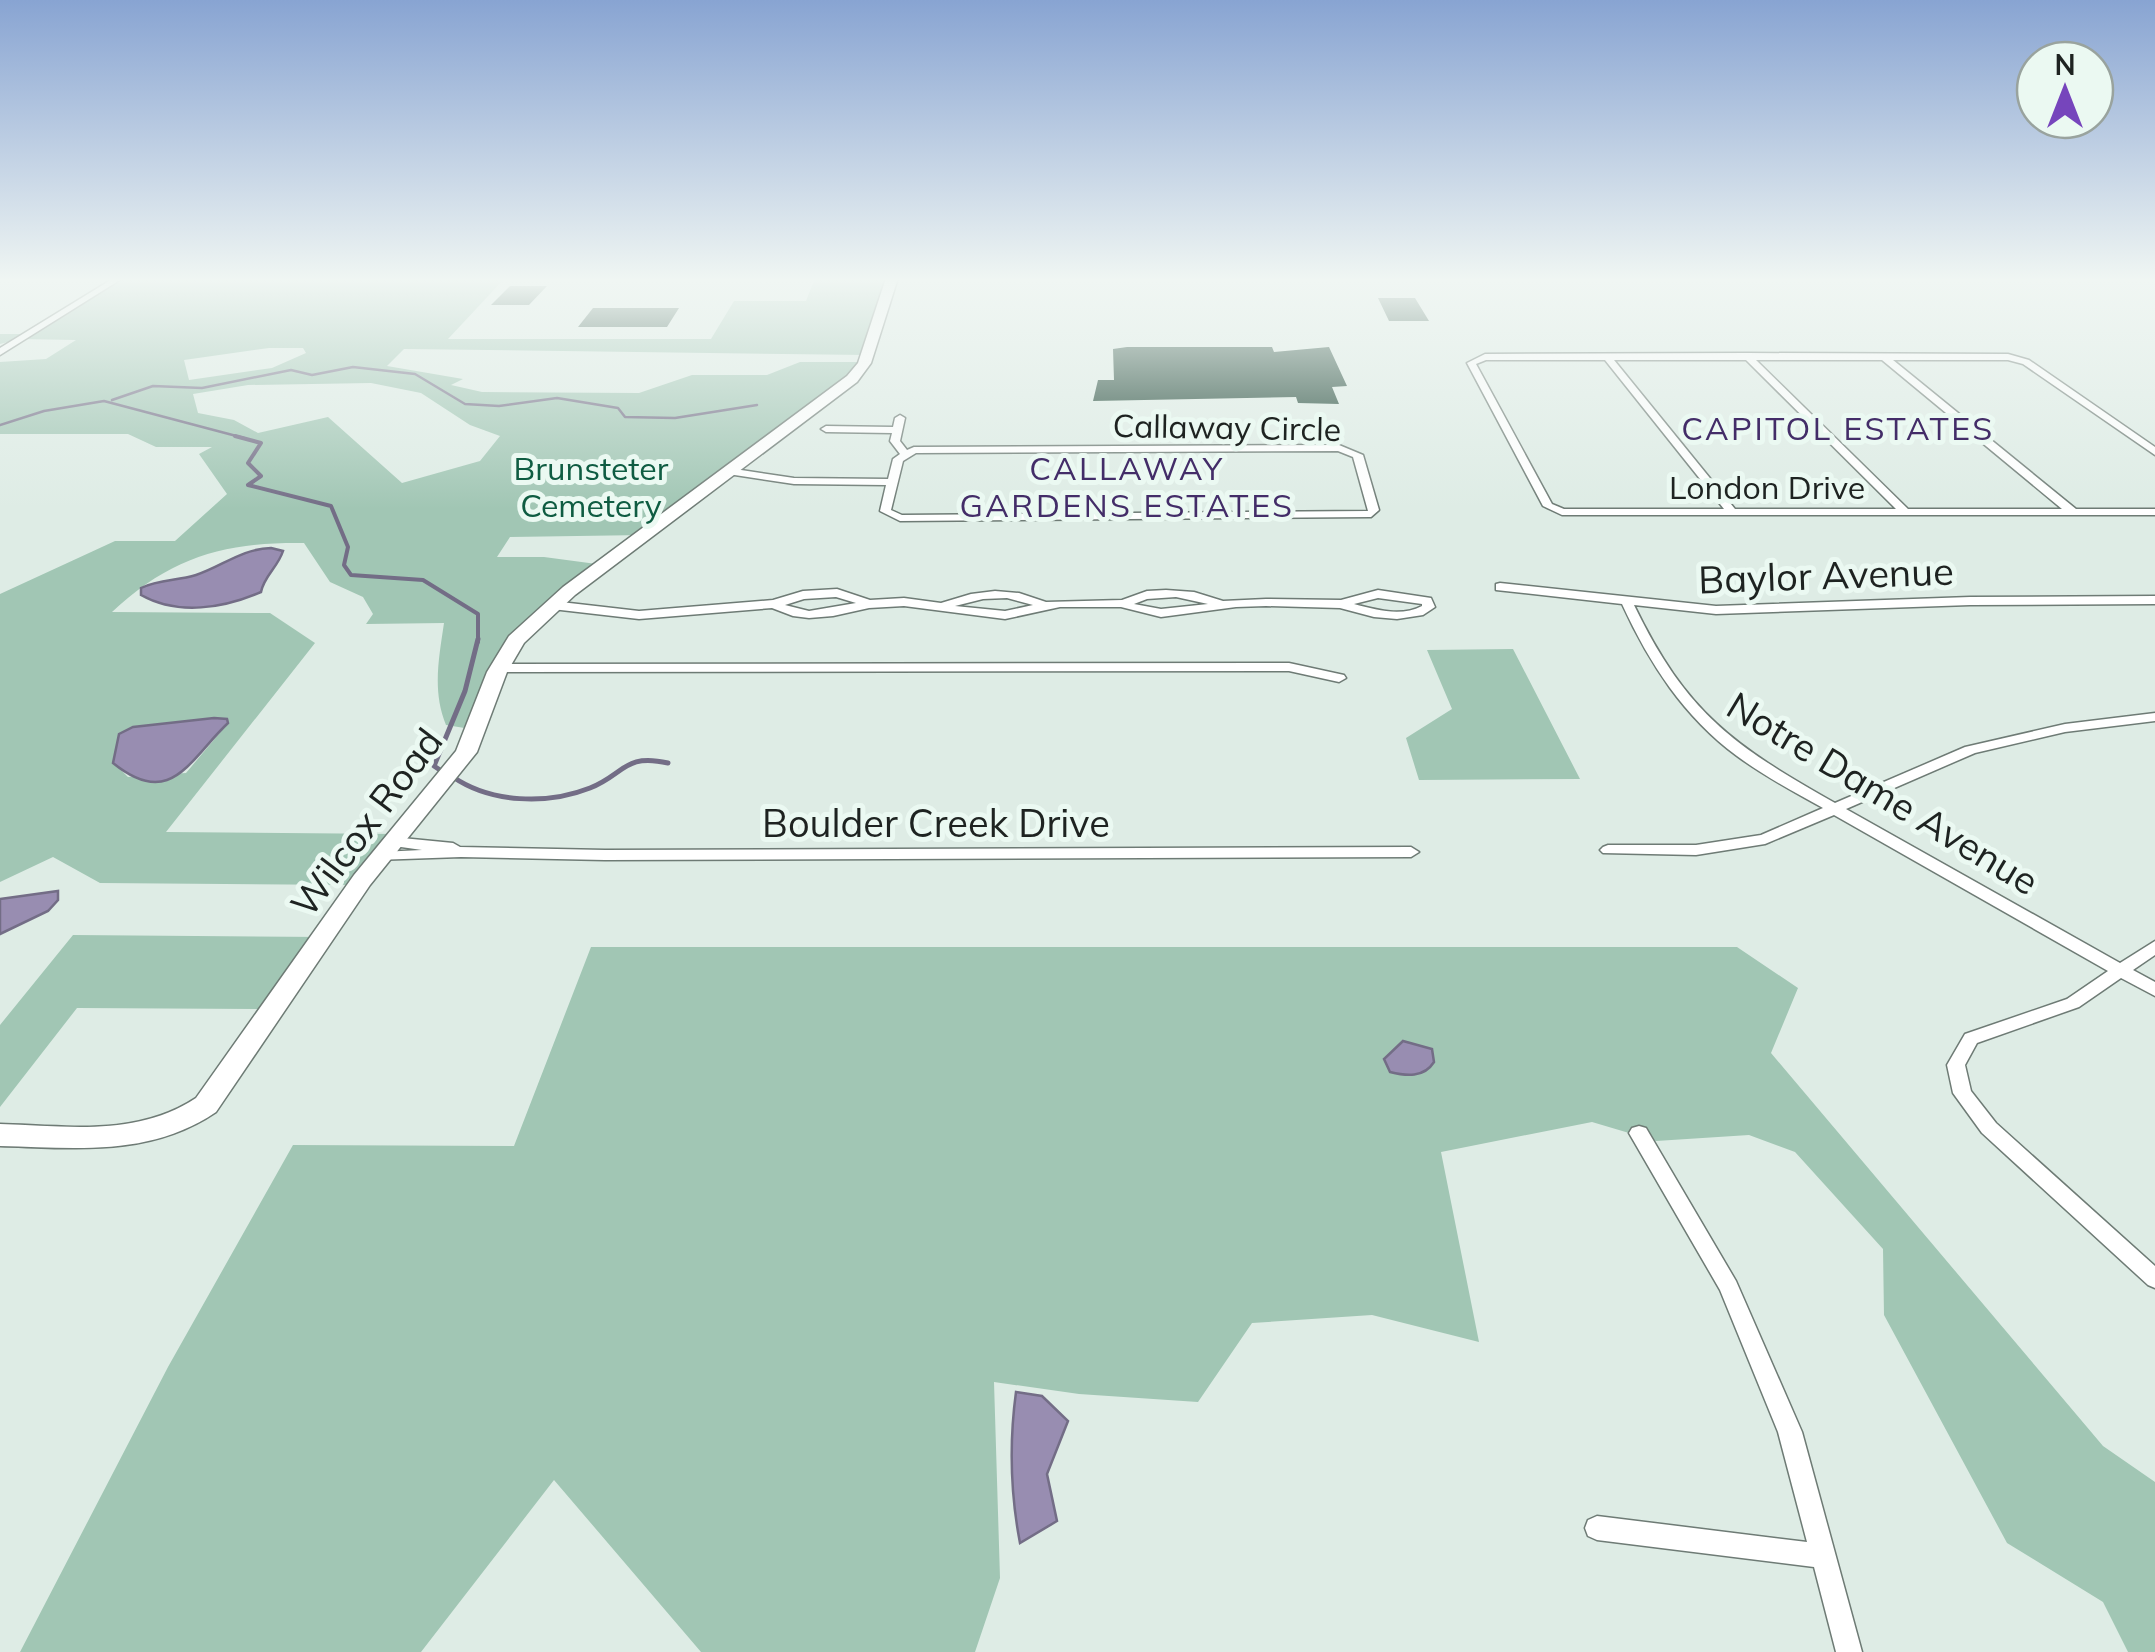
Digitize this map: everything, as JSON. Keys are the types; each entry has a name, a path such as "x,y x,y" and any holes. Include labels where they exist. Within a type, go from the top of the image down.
{"street":[{"name":"Wilcox Road","path":"0,1135 145,1134 180,1125 225,1082 386,850 466,752 500,668 516,640 552,605 853,378 867,355"},
{"path":"1608,356 2001,356 2023,360 2155,452"},
{"path":"1608,356 1732,512"},
{"name":"London Drive","path":"1608,356 1475,358 1471,362 1552,508 1570,513 2155,512"},
{"path":"1747,356 1905,512"},
{"path":"1882,356 2073,512"},
{"path":"728,471 794,481 892,482 898,459 905,453 897,428 878,435 879,430 826,429"},
{"name":"Callaway Circle","path":"892,482 884,511 900,518 1360,517 1374,510 1358,455 1340,448 905,453"},
{"name":"Baylor Avenue","path":"1500,587 1716,610 1970,600 2155,600"},
{"path":"552,605 639,615 774,604 803,594 837,593 870,604"},
{"path":"946,605 972,595 997,594 1022,596 1044,606"},
{"path":"1123,604 1145,596 1174,594 1195,594 1221,604"},
{"path":"774,604 789,612 817,615 870,604 946,605 976,614 1006,615 1044,606 1123,604 1159,615 1196,613 1221,604 1341,604 1400,615 1420,613 1430,604 1415,596 1378,594 1341,604"},
{"name":"Notre Dame Avenue","path":"1627,602 1676,691 1706,727 1743,755 2155,990"},
{"path":"500,668 1289,667 1339,678"},
{"path":"1608,850 1696,850 1745,844 1785,832 1970,750 2065,728 2155,717"},
{"name":"Boulder Creek Drive","path":"386,850 605,856 1411,852"},
{"path":"2155,947 2047,1016 1971,1039 1960,1051 1958,1080 1973,1110 1989,1128 2155,1279"},
{"path":"1639,1133 1729,1288 1790,1432 1849,1652"},
{"path":"1597,1528 1824,1556"}],"green space":[{"name":"Brunsteter Cemetery","path":"52,355 219,355 184,360 189,380 272,368 301,355 398,355 387,366 463,379 451,385 482,392 639,393 692,375 767,375 800,362 863,362 859,370 644,535 510,537 497,557 544,557 604,565 531,623 477,730 446,725 439,700 438,674 444,623 366,624 373,614 363,597 330,582 304,543 249,546 200,556 156,578 112,612 270,613 315,643 166,832 398,834 359,885 100,883 53,857 0,882 0,594 115,541 175,541 227,494 199,454 212,447 156,447 128,434 0,434 0,362 46,359","holes":["371,383 421,393 470,425 500,436 480,461 402,483 328,417 258,433 234,420 198,413 193,394 248,385","214,718 228,723 186,773 128,777 122,771 119,734 133,727"]},
{"path":"1513,649 1580,779 1419,780 1406,738 1452,709 1427,650"},
{"path":"73,935 323,937 274,1009 77,1008 0,1107 0,1025"},
{"path":"591,947 1737,947 1798,988 1771,1053 2103,1446 2155,1482 2155,1652 2128,1652 2103,1602 2007,1543 1884,1315 1883,1249 1795,1152 1749,1135 1656,1141 1592,1122 1441,1152 1479,1342 1372,1315 1252,1323 1198,1402 1079,1394 994,1382 1000,1578 975,1652 701,1652 554,1480 421,1652 20,1652 168,1367 293,1145 514,1146"}],"shaded area":[{"path":"271,548 283,551 281,557 261,592 247,598 217,606 185,607 155,602 141,595 141,588 148,585 196,575 241,555"},
{"path":"227,719 228,723 190,764 165,781 150,782 113,763 119,734 133,727"},
{"path":"58,891 58,900 48,911 0,934 0,899"},
{"path":"1403,1041 1432,1049 1434,1062 1430,1067 1414,1074 1390,1072 1384,1059"},
{"path":"1016,1392 1042,1396 1068,1421 1047,1474 1057,1521 1020,1543 1012,1468"}],"building":[{"path":"1113,355 1333,355 1347,386 1332,387 1339,404 1298,403 1296,397 1093,401 1098,380 1114,380"}],"waterway":[{"path":"112,400 153,386 202,388 291,370 312,375 353,367 415,374 465,404 499,406 557,398 618,408 625,417 675,418 757,405"},
{"path":"0,425 44,411 104,401 244,438"},
{"path":"235,436 261,443 248,463 261,476 248,485 331,506 348,547 344,565 351,575 423,580 478,614 478,639"},
{"path":"443,772 434,766 465,691 478,639"},
{"path":"453,777 484,792 538,799 590,788 633,763 668,763"}],"district":[{"name":"CAPITOL ESTATES","path":"1838,428"},
{"name":"CALLAWAY GARDENS ESTATES","path":"1127,486"}]}
